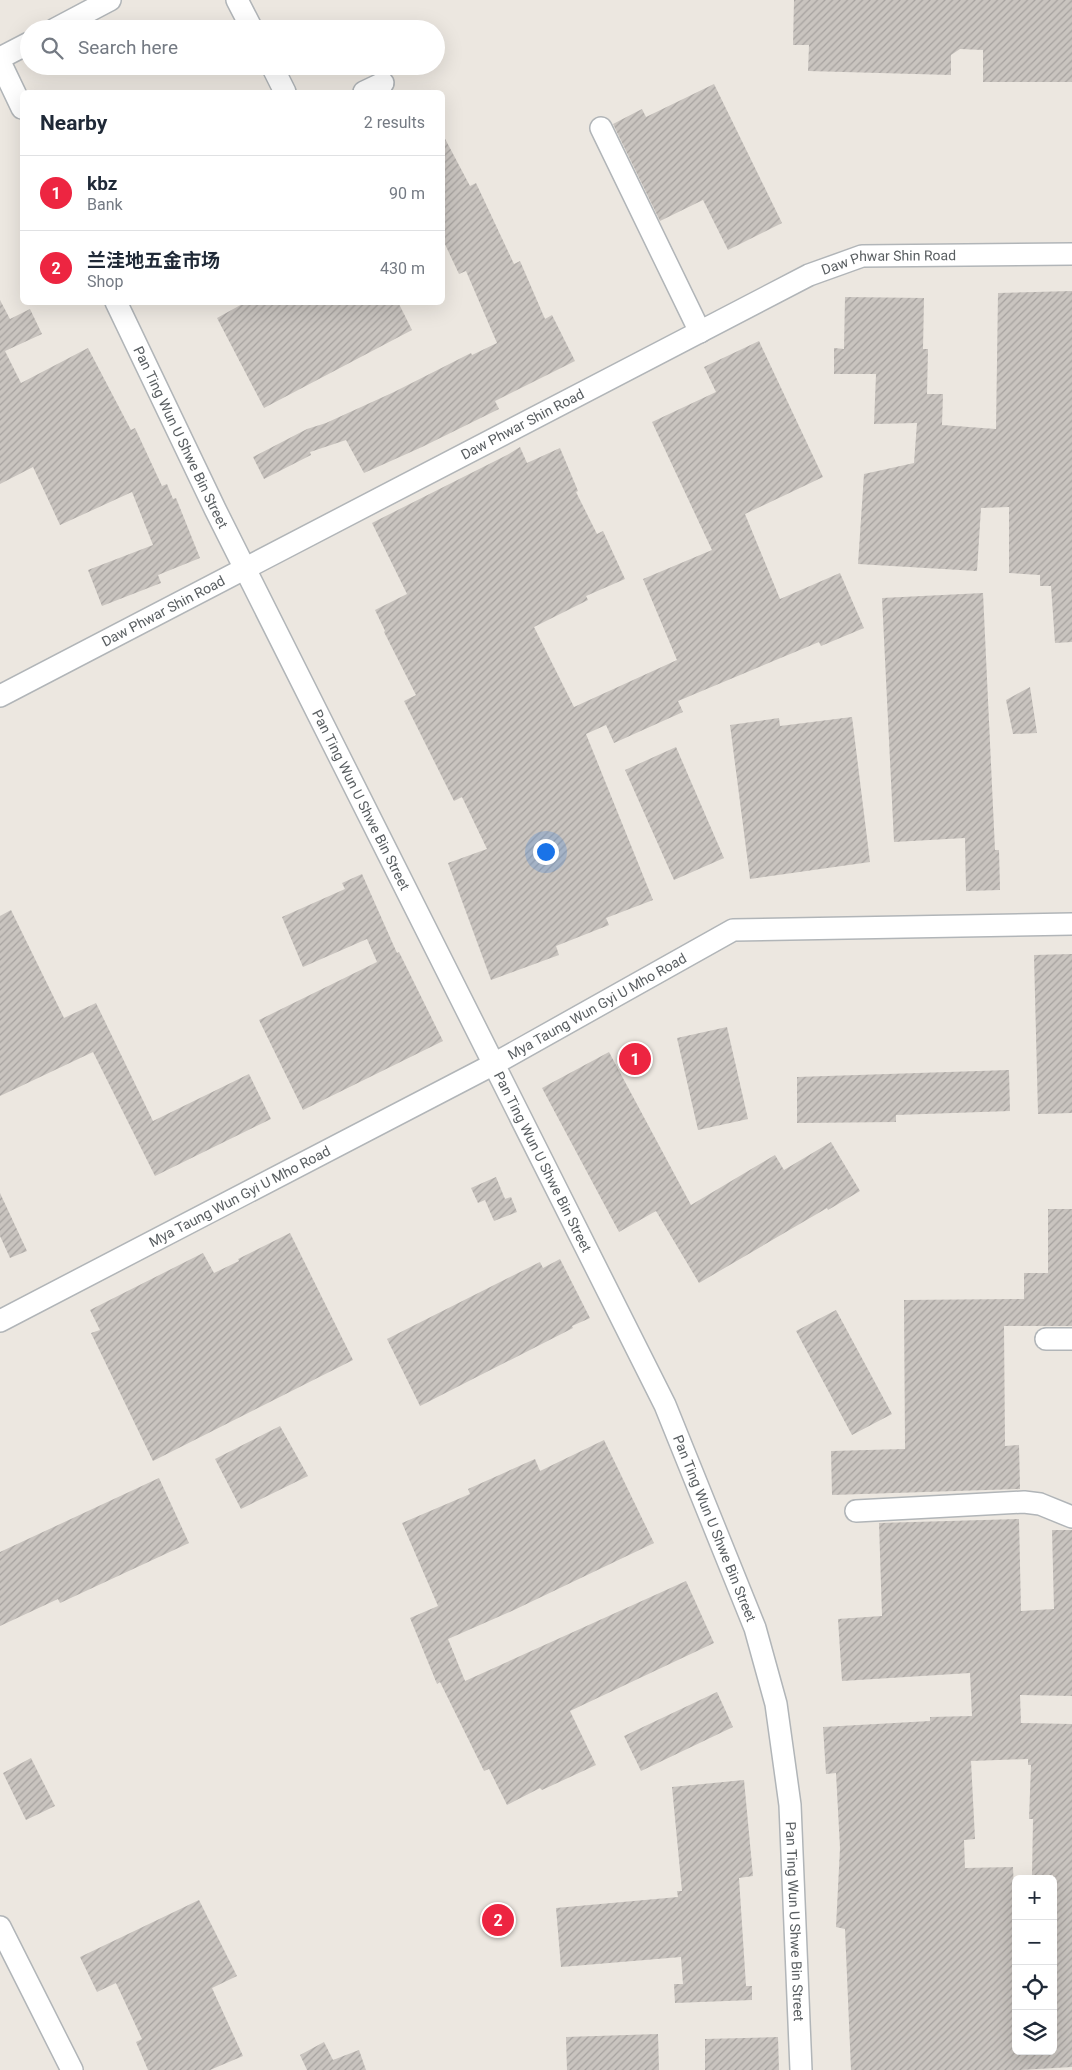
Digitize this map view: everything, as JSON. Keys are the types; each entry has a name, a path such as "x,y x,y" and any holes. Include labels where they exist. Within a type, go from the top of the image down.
{"street":[{"path":"72,20 110,0"},
{"path":"237,0 247,20"},
{"path":"0,58 20,48"},
{"path":"0,62 20,104"},
{"path":"277,75 285,90"},
{"path":"368,90 383,83"},
{"path":"601,128 700,332"},
{"name":"Daw Phwar Shin Road","path":"0,696 246,570 809,275 862,256 1072,254"},
{"name":"Pan Ting Wun U Shwe Bin Street","path":"117,305 246,570 665,1405 755,1628 776,1704 790,1805 801,2070"},
{"name":"Mya Taung Wun Gyi U Mho Road","path":"1,1317 494,1064 733,930 1072,924"},
{"path":"1046,1338 1072,1339"},
{"path":"856,1511 1024,1502 1040,1504 1072,1517"},
{"path":"0,1927 72,2070"}],"building":[{"path":"794,0 1072,0 1072,82 983,82 983,50 960,49 951,55 951,75 808,71 809,45 793,45"},
{"path":"714,84 782,223 728,250 703,200 660,221 613,124 642,109 646,117"},
{"path":"445,139 470,186 476,183 514,264 520,261 545,319 552,315 575,361 495,401 499,409 364,473 346,440 310,452 311,455 264,479 253,457 307,429 326,423 394,392 471,353 472,355 497,343 466,271 459,274 445,244"},
{"path":"1072,291 1072,642 1055,643 1051,586 1040,586 1040,575 1009,573 1009,507 981,508 977,571 858,564 864,474 914,463 917,423 874,424 876,374 834,374 834,348 844,349 845,297 924,298 923,349 928,349 927,394 943,394 942,425 996,429 998,293"},
{"path":"0,300 10,319 30,309 42,334 5,351 21,383 88,348 131,430 135,428 162,486 167,484 173,499 176,498 200,558 158,575 161,583 102,606 88,570 153,545 132,492 60,525 33,467 0,484"},
{"path":"241,305 400,305 412,330 264,408 217,318"},
{"path":"759,341 823,477 745,514 780,599 840,573 864,628 821,646 819,642 678,701 683,712 614,743 606,725 586,734 653,900 606,918 609,925 556,946 559,955 491,980 448,863 487,849 462,797 454,801 404,701 416,695 375,610 407,594 372,523 520,447 527,463 560,448 578,491 576,492 597,534 603,531 625,579 586,596 588,600 534,627 574,707 677,660 643,579 712,550 652,422 716,392 704,367"},
{"path":"983,593 995,850 999,850 1000,890 966,891 965,838 894,842 882,598"},
{"path":"1030,687 1037,733 1013,734 1006,700"},
{"path":"852,717 870,862 750,879 730,725 779,718 780,726"},
{"path":"676,747 724,858 674,880 625,770"},
{"path":"362,874 397,953 399,952 443,1041 303,1110 259,1020 377,962 367,939 303,967 282,917 345,889 342,883"},
{"path":"11,910 64,1018 96,1003 153,1121 249,1074 271,1119 155,1176 93,1052 0,1096 0,916"},
{"path":"1072,954 1072,1113 1038,1114 1034,955"},
{"path":"727,1027 748,1119 698,1130 677,1038"},
{"path":"609,1052 691,1205 775,1155 784,1170 831,1142 860,1191 828,1210 827,1208 699,1283 656,1211 619,1232 542,1088"},
{"path":"1009,1070 1010,1111 896,1115 896,1122 797,1123 797,1077"},
{"path":"496,1177 505,1199 511,1197 517,1212 494,1221 485,1200 478,1203 471,1188"},
{"path":"0,1193 27,1251 10,1258 0,1236"},
{"path":"1048,1209 1072,1209 1072,1326 1004,1326 1005,1446 1019,1445 1020,1489 832,1495 831,1451 905,1449 904,1300 1024,1299 1024,1273 1048,1273"},
{"path":"290,1233 353,1360 153,1461 91,1333 100,1330 90,1310 203,1253 214,1273"},
{"path":"560,1259 590,1318 420,1406 387,1339 540,1262 543,1268"},
{"path":"836,1310 892,1414 852,1435 796,1331"},
{"path":"280,1426 308,1476 241,1509 215,1459"},
{"path":"604,1440 654,1543 514,1610 448,1639 465,1681 686,1581 714,1643 570,1711 596,1765 542,1790 540,1788 507,1805 489,1769 484,1771 440,1682 437,1684 410,1618 438,1606 402,1523 470,1494 468,1489 535,1459 540,1471"},
{"path":"159,1478 189,1543 60,1603 58,1599 0,1626 0,1552"},
{"path":"1019,1519 1021,1611 1054,1609 1052,1530 1072,1530 1072,1696 1020,1695 1021,1723 1072,1724 1072,2067 1020,2070 851,2070 845,1929 836,1927 840,1848 836,1773 826,1774 823,1727 930,1721 930,1717 972,1716 970,1673 842,1681 838,1619 882,1616 879,1523"},
{"path":"717,1692 733,1727 641,1771 624,1736"},
{"path":"31,1758 55,1806 26,1820 3,1773"},
{"path":"744,1780 753,1876 739,1878 746,1986 752,1986 752,2000 675,2003 674,1984 683,1984 681,1957 561,1967 556,1908 678,1897 677,1891 682,1891 672,1787"},
{"path":"199,1900 237,1976 212,1988 243,2056 210,2070 148,2070 136,2042 142,2039 116,1983 97,1992 80,1957"},
{"path":"658,2034 659,2070 567,2070 566,2037"},
{"path":"778,2037 779,2070 705,2070 705,2039"},
{"path":"324,2042 333,2060 359,2050 366,2070 307,2070 300,2055"}],"place":[{"name":"kbz","path":"635,1059"},
{"name":"兰洼地五金市场","path":"498,1920"}]}
